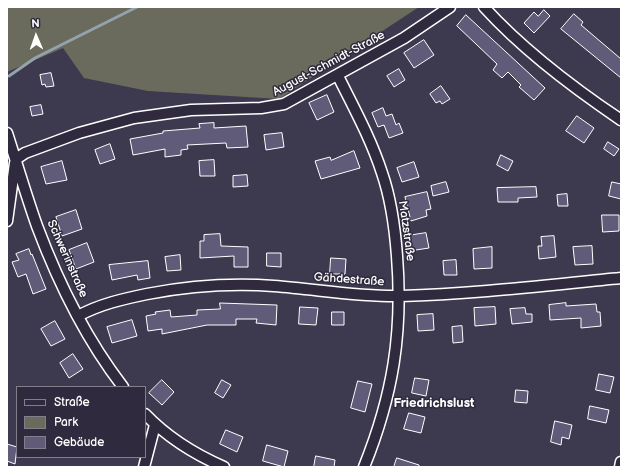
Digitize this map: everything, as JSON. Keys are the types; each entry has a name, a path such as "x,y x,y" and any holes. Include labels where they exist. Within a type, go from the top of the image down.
{"street":[{"name":"August-Schmidt-Straße","path":"16,159 25,153 79,132 134,118 191,110 275,107 284,104 338,76 404,38 450,7"},
{"path":"484,7 498,22 568,84 621,120"},
{"name":"Matzstraße","path":"338,76 383,174 396,231 400,296 398,340 391,386 376,438 364,467"},
{"name":"Schwerinstraße","path":"7,133 37,227 62,285 97,350 121,386"},
{"path":"7,220 16,159"},
{"name":"Gähdestraße","path":"78,316 95,307 120,300 158,292 208,286 273,286 348,294 400,296 498,290 621,278"},
{"path":"146,415 155,425 194,453 224,467"},
{"path":"144,467 155,425"},
{"path":"620,467 621,462"}],"green space":[{"path":"7,7 419,7 279,99 148,91 84,78 63,48 7,72"}],"building":[{"path":"544,10 550,16 534,33 524,23 534,12 538,16"},
{"path":"574,14 583,22 581,25 621,59 621,78 561,29"},
{"path":"466,15 545,88 534,100 519,87 521,85 508,72 502,78 493,70 497,64 457,26"},
{"path":"424,40 434,55 414,68 404,53"},
{"path":"399,69 405,80 394,87 387,76"},
{"path":"51,73 54,86 46,87 45,84 42,85 40,75"},
{"path":"441,86 450,99 442,104 440,101 436,103 430,94"},
{"path":"327,95 334,112 317,120 309,103"},
{"path":"41,105 43,114 32,116 30,107"},
{"path":"383,108 386,116 392,114 396,125 399,123 403,133 389,138 384,125 378,127 372,113"},
{"path":"577,116 594,128 584,143 566,131"},
{"path":"214,123 214,128 246,126 248,147 227,148 226,143 187,145 188,149 181,150 181,155 165,157 165,149 133,155 130,139 163,133 163,131 200,128 199,124"},
{"path":"282,133 284,147 266,150 264,135"},
{"path":"608,142 619,149 614,156 604,149"},
{"path":"110,144 115,159 100,164 95,150"},
{"path":"354,151 360,168 321,179 315,161 330,157 331,160"},
{"path":"501,155 513,161 508,171 497,165"},
{"path":"214,160 215,176 200,176 199,161"},
{"path":"62,161 67,180 46,184 41,167"},
{"path":"414,162 419,177 402,182 397,168"},
{"path":"247,175 248,186 233,187 233,176"},
{"path":"446,182 449,192 433,196 431,186"},
{"path":"612,182 621,184 621,199 609,196"},
{"path":"536,187 537,197 518,198 518,202 498,202 497,188"},
{"path":"427,192 431,209 426,210 427,216 411,221 405,197"},
{"path":"567,194 568,206 558,206 557,195"},
{"path":"76,210 82,229 62,236 56,217"},
{"path":"602,215 619,215 619,231 603,232"},
{"path":"426,233 429,248 409,251 407,236"},
{"path":"220,234 221,246 248,247 248,267 234,267 234,256 200,258 200,241 204,241 204,235"},
{"path":"554,236 556,257 539,259 538,246 542,246 541,237"},
{"path":"87,243 94,262 76,269 69,250"},
{"path":"592,246 593,264 575,265 573,247"},
{"path":"492,247 492,268 474,269 473,249"},
{"path":"29,249 46,289 33,294 26,274 18,277 12,262 19,260 16,254"},
{"path":"267,253 281,253 281,267 267,266"},
{"path":"180,255 181,270 167,271 165,257"},
{"path":"331,258 346,259 345,274 330,274"},
{"path":"456,260 457,275 444,275 443,261"},
{"path":"148,261 150,278 138,280 137,275 112,280 109,265"},
{"path":"220,303 277,305 276,325 256,323 257,319 236,319 236,325 207,325 162,334 162,329 148,331 146,316 156,314 155,312 170,310 171,317 197,315 197,310 220,309"},
{"path":"566,303 566,306 596,304 597,312 600,312 601,326 581,328 581,318 550,320 549,305"},
{"path":"300,307 318,308 316,325 299,324"},
{"path":"495,307 496,324 475,326 474,308"},
{"path":"525,308 526,314 532,314 532,322 512,324 510,309"},
{"path":"332,312 344,312 344,325 332,325"},
{"path":"433,314 434,330 418,331 417,315"},
{"path":"132,320 137,336 112,343 107,327"},
{"path":"55,321 65,339 51,346 41,329"},
{"path":"462,326 463,342 453,343 452,327"},
{"path":"73,354 83,369 69,378 60,363"},
{"path":"599,374 614,377 610,393 596,390"},
{"path":"415,378 429,380 426,396 412,393"},
{"path":"162,380 174,392 162,405 149,393"},
{"path":"222,380 231,385 223,398 215,393"},
{"path":"358,381 372,384 365,412 351,408"},
{"path":"516,390 528,391 527,403 515,402"},
{"path":"590,406 609,410 606,423 588,419"},
{"path":"409,413 425,417 421,433 404,429"},
{"path":"555,421 572,425 569,439 562,437 561,445 551,442"},
{"path":"226,430 243,437 237,452 220,444"},
{"path":"7,444 16,447 16,456 15,464 7,461"},
{"path":"267,445 288,451 284,467 263,461"},
{"path":"316,456 335,460 334,467 314,467"},
{"path":"397,458 419,465 419,467 394,467"}],"waterway":[{"path":"9,76 35,58 137,7"}],"district":[{"name":"Friedrichslust","path":"434,404"}]}
